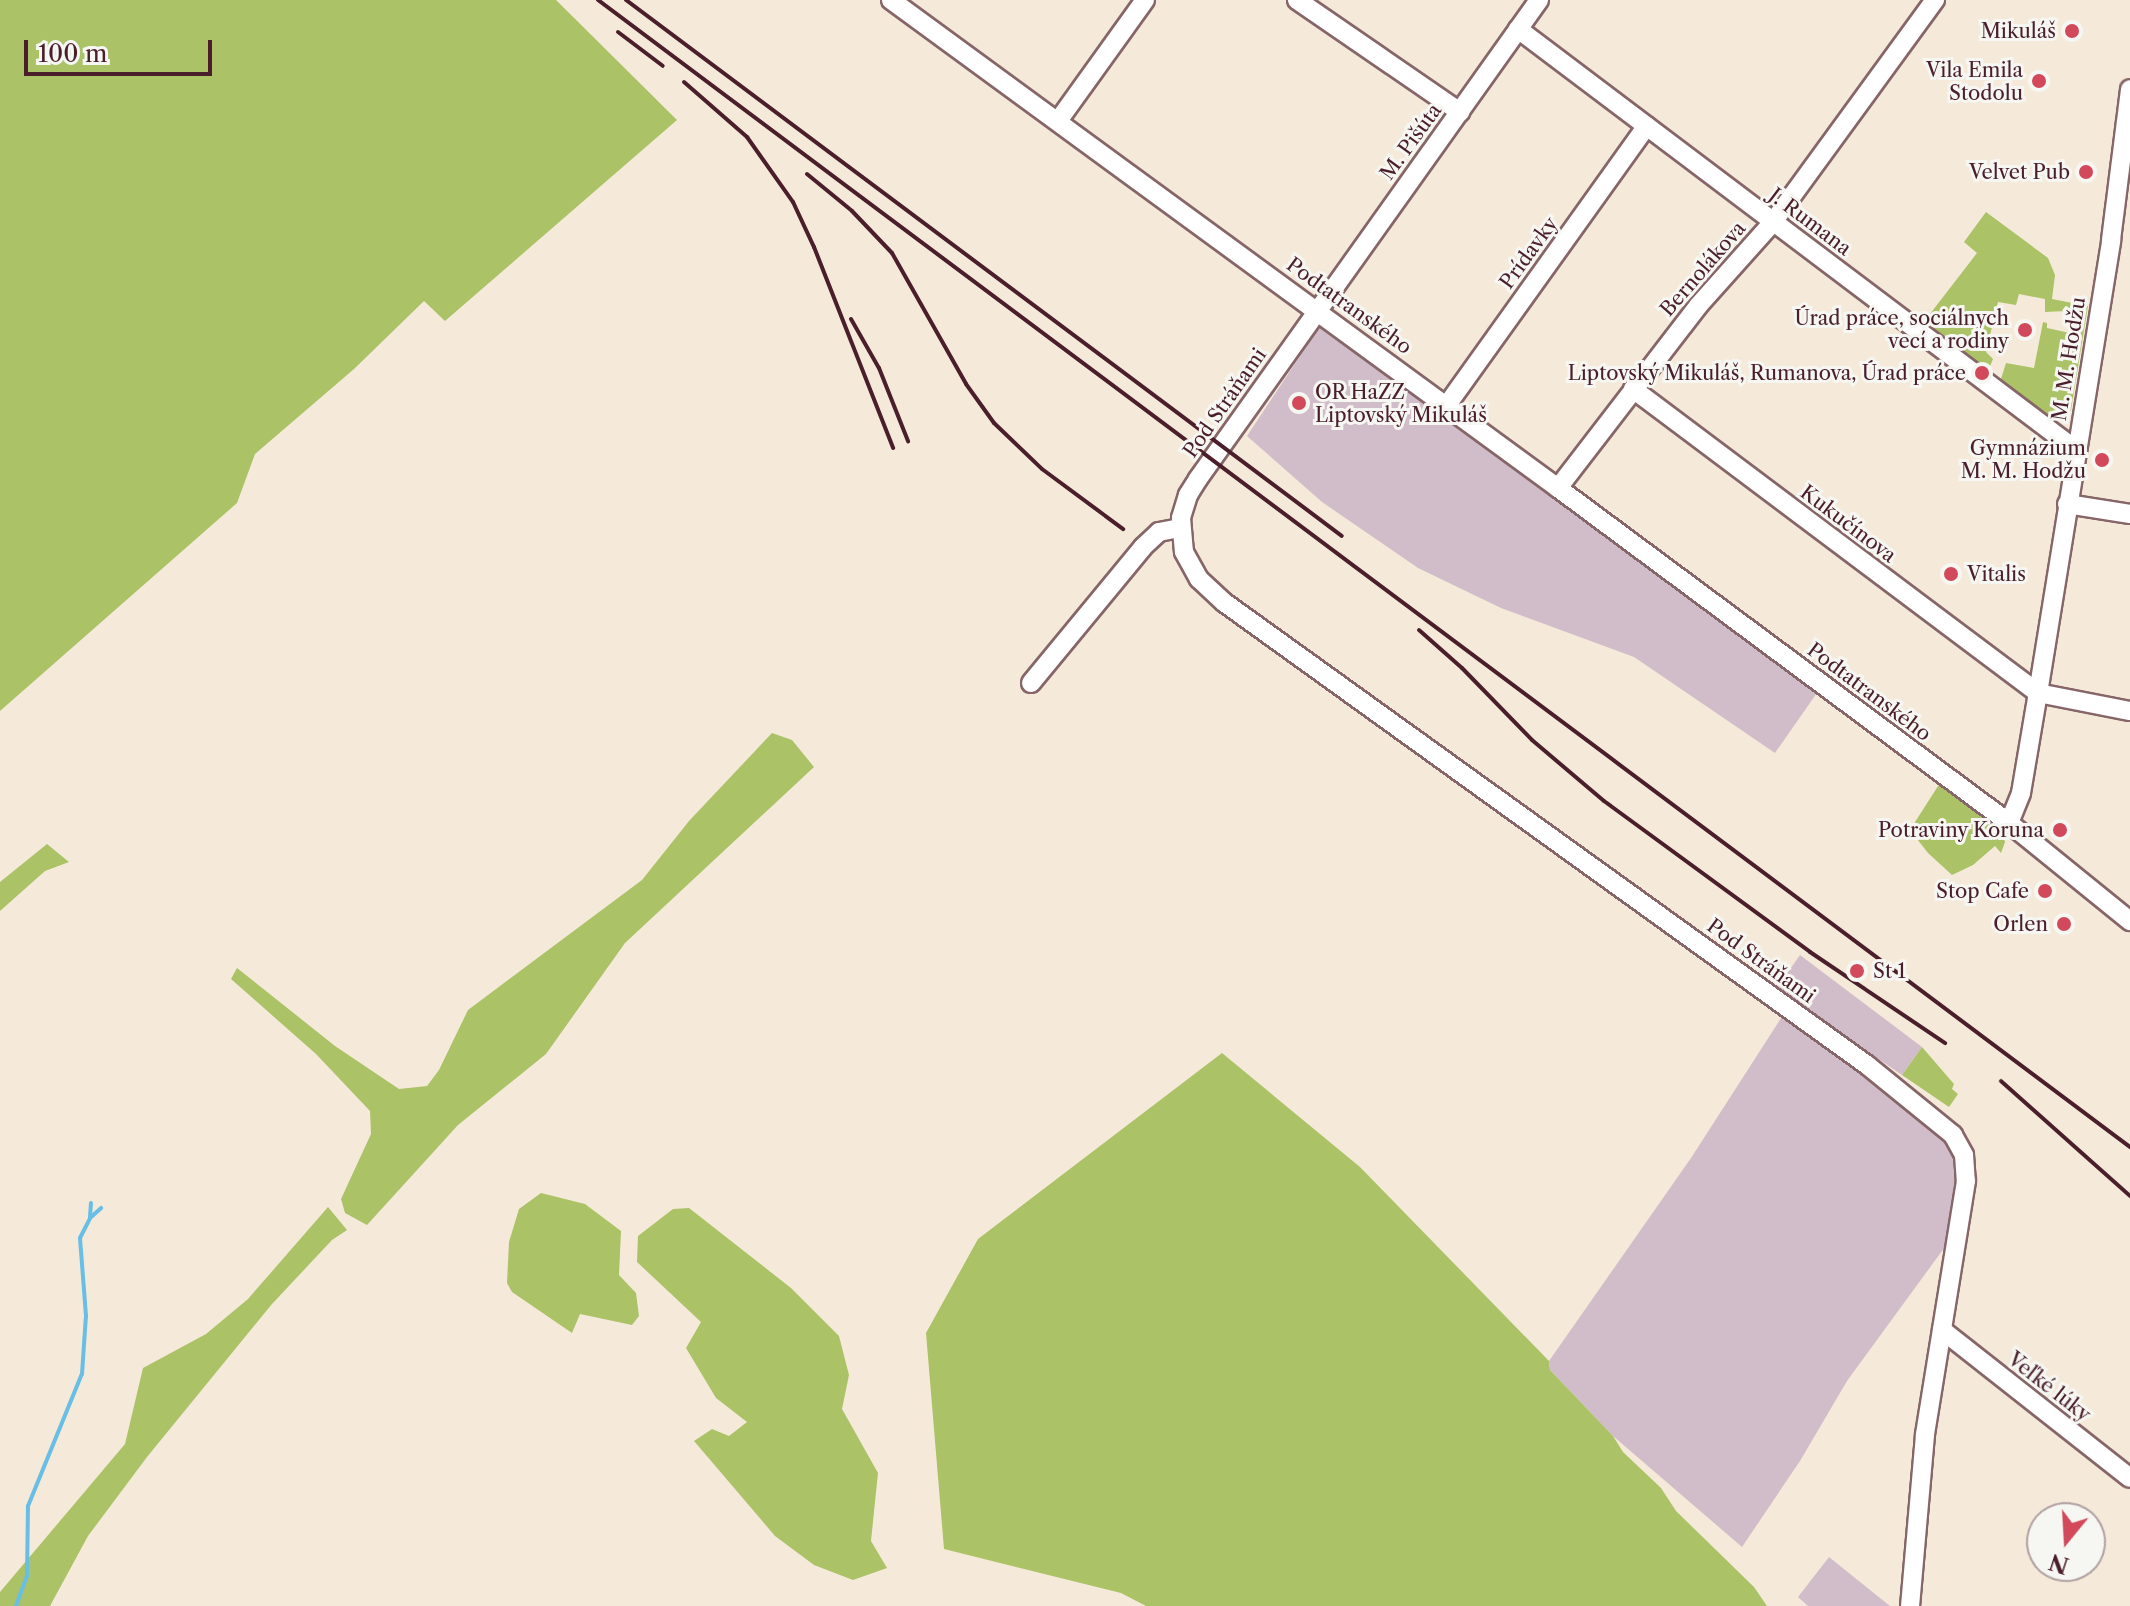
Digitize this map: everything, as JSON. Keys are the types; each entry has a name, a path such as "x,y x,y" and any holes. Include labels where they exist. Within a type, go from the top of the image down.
{"street":[{"name":"Podtatranského","path":"891,0 1447,405 2009,823 2130,921"},
{"path":"1058,121 1145,0"},
{"path":"1297,0 1460,112"},
{"name":"M. Pišúta","path":"1318,310 1539,0"},
{"name":"Bernolákova","path":"1558,488 1698,306 1773,222 1935,0"},
{"name":"J. Rumana","path":"1518,29 2076,450"},
{"name":"M. M. Hodžu","path":"2009,823 2021,793 2038,693 2111,240 2130,89"},
{"name":"Prídavky","path":"1447,405 1647,126"},
{"path":"2111,240 2130,244"},
{"name":"Pod Stráňami","path":"1318,310 1193,487 1184,506 1180,528 1190,566 1225,603 1894,1085 1953,1135 1964,1155 1967,1171 1925,1435 1910,1606"},
{"name":"Kukučínova","path":"1633,389 2038,693"},
{"path":"2067,504 2130,514"},
{"path":"1031,683 1152,537 1167,529 1180,528"},
{"path":"2038,693 2130,711"},
{"name":"Veľké lúky","path":"1942,1330 2130,1478"}],"shaded area":[{"path":"1324,320 1819,690 1775,753 1634,657 1501,608 1418,568 1322,502 1247,436"},
{"path":"1800,955 1922,1047 1902,1075 1776,989"},
{"path":"1785,1012 1916,1112 1957,1155 1959,1183 1950,1240 1847,1381 1800,1461 1742,1547 1613,1436 1550,1370 1549,1361 1691,1158"},
{"path":"1829,1557 1890,1606 1808,1606 1798,1597"}],"green space":[{"path":"0,0 556,0 677,120 445,321 424,301 354,369 255,454 237,503 0,711"},
{"path":"1986,212 2048,258 2055,275 2052,299 2088,306 2071,410 2064,420 2050,419 2000,382 2006,363 2034,368 2043,322 2047,323 2047,328 2070,333 2074,314 2066,311 2045,312 2045,299 2019,294 2016,305 1998,302 1986,352 1993,359 1988,371 1923,323 1977,253 1964,242"},
{"path":"772,733 792,740 814,767 625,943 546,1054 458,1125 367,1225 345,1213 341,1199 371,1134 370,1111 316,1054 231,979 237,968 335,1046 399,1089 427,1086 439,1070 468,1010 642,880 689,821"},
{"path":"1940,783 2001,830 2005,842 2001,853 1995,846 1973,865 1952,875 1928,853 1917,839 1915,822"},
{"path":"47,844 69,862 45,871 0,911 0,882"},
{"path":"1922,1047 1954,1084 1952,1089 1958,1094 1949,1107 1902,1075"},
{"path":"1222,1053 1360,1167 1549,1361 1550,1370 1613,1436 1623,1452 1661,1488 1676,1511 1754,1587 1767,1606 1146,1606 1121,1593 944,1549 926,1333 978,1239"},
{"path":"541,1193 585,1204 621,1231 619,1275 636,1293 639,1316 632,1325 580,1314 572,1333 512,1292 507,1283 509,1242 519,1209"},
{"path":"328,1207 347,1230 332,1240 272,1304 147,1457 88,1536 50,1606 0,1606 0,1592 125,1444 143,1368 206,1334 248,1299"},
{"path":"689,1208 791,1288 839,1336 849,1375 842,1409 878,1473 871,1541 887,1568 853,1580 814,1565 775,1536 694,1441 712,1429 729,1436 747,1422 716,1398 686,1348 701,1322 637,1262 638,1236 673,1209"}],"waterway":[{"path":"90,1217 91,1203"},
{"path":"16,1606 27,1576 28,1506 82,1374 86,1316 80,1238 90,1218 101,1208"}],"railway":[{"path":"598,0 2130,1147"},
{"path":"626,0 1342,536"},
{"path":"618,32 663,66"},
{"path":"684,82 747,137 793,202 814,247 893,448"},
{"path":"807,174 852,211 892,253 966,384 994,423 1042,469 1123,529"},
{"path":"851,319 879,368 908,441"},
{"path":"1419,630 1462,668 1532,740 1604,801 1810,952 1945,1043"},
{"path":"2001,1081 2130,1196"}],"place":[{"name":"Mikuláš","path":"2072,31"},
{"name":"Vila Emila Stodolu","path":"2039,81"},
{"name":"Velvet Pub","path":"2086,172"},
{"name":"Úrad práce, sociálnych vecí a rodiny","path":"2025,330"},
{"name":"Liptovský Mikuláš, Rumanova, Úrad práce","path":"1982,373"},
{"name":"OR HaZZ Liptovský Mikuláš","path":"1299,403"},
{"name":"Gymnázium M. M. Hodžu","path":"2102,460"},
{"name":"Vitalis","path":"1951,574"},
{"name":"Potraviny Koruna","path":"2060,830"},
{"name":"Stop Cafe","path":"2045,891"},
{"name":"Orlen","path":"2064,924"},
{"name":"St 1","path":"1857,971"}]}
